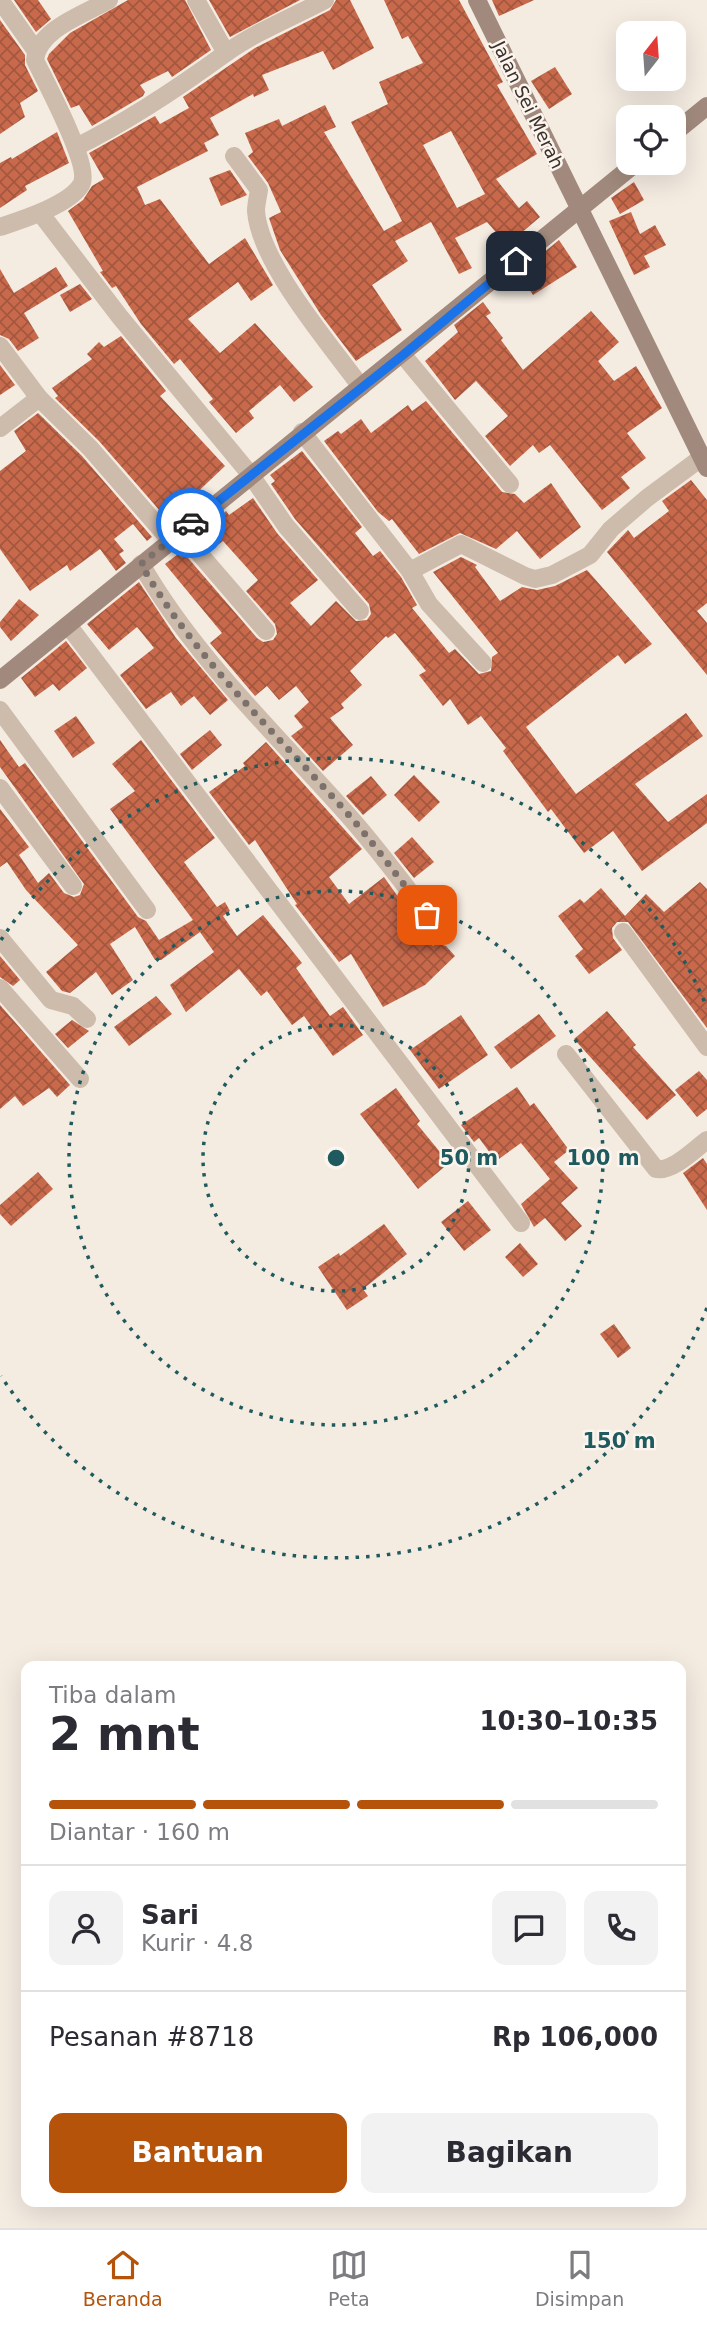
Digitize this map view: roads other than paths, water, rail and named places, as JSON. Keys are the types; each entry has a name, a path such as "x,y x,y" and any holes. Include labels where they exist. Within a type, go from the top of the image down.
{"street":[{"path":"0,0 36,51 36,60 76,147 84,174 80,187 41,214 0,227"},
{"path":"36,51 46,37 109,0"},
{"path":"196,0 226,53"},
{"path":"76,147 108,131 179,87 226,53 325,0"},
{"name":"Jalan Sei Merah","path":"477,0 704,463"},
{"path":"686,123 707,106"},
{"path":"234,156 259,190 256,208 258,225 275,264 361,387"},
{"path":"2,675 68,625 302,432 403,355 621,175"},
{"path":"41,214 120,317 250,474 286,526 360,611"},
{"path":"0,346 39,398 266,631"},
{"path":"403,355 510,484"},
{"path":"0,428 39,398"},
{"path":"302,432 410,570 429,604 482,663"},
{"path":"410,570 461,544 525,576 535,579 552,575 590,555 629,513 704,463"},
{"path":"141,564 158,594 212,662 349,816 443,934"},
{"path":"68,625 521,1223"},
{"path":"0,710 147,911"},
{"path":"0,788 73,886"},
{"path":"623,932 707,1047"},
{"path":"0,938 51,1000 73,1006 87,1019"},
{"path":"0,988 80,1079"},
{"path":"566,1054 656,1169 664,1170 707,1140"}]}
